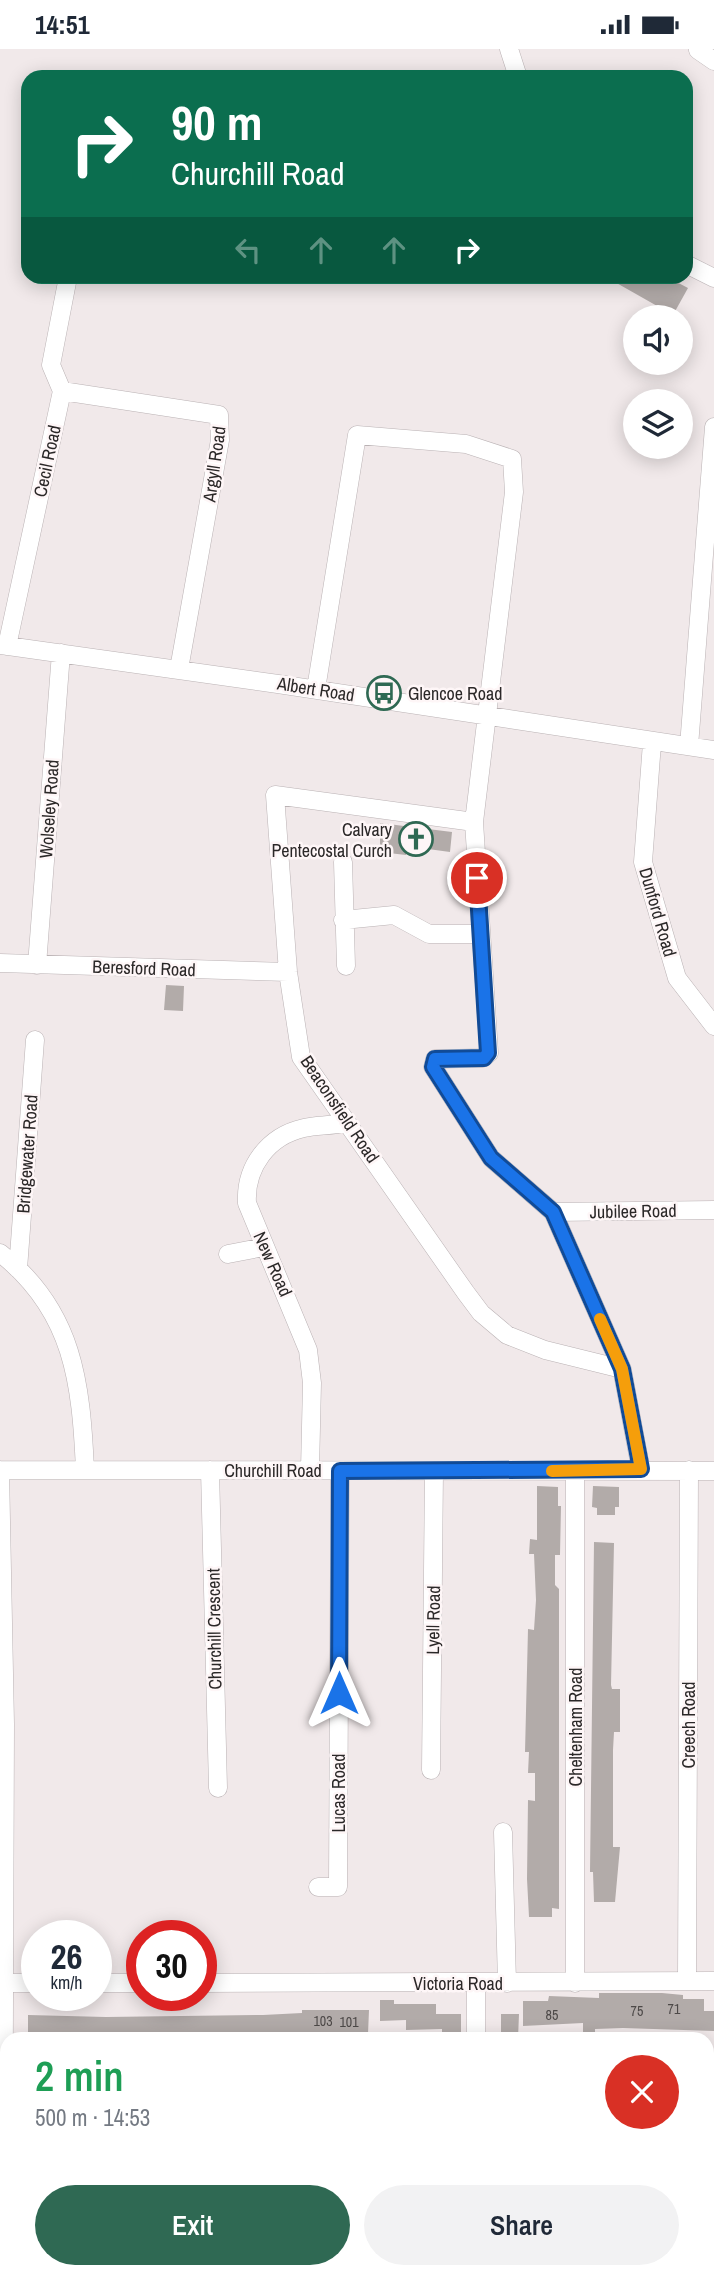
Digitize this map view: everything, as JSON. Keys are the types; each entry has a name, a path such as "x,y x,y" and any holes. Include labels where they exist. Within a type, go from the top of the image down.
{"street":[{"path":"509,49 516,70"},
{"path":"698,50 714,61"},
{"path":"693,268 714,278"},
{"name":"Cecil Road","path":"4,646 15,610 62,391 51,365 67,284"},
{"name":"Argyll Road","path":"62,391 219,415 219,440 180,669"},
{"path":"689,746 714,427"},
{"path":"316,689 357,435 467,444 506,454 515,467 474,822 488,1053 484,1058 435,1059 433,1067 491,1158 553,1212 622,1369 641,1469"},
{"name":"Albert Road","path":"4,646 180,669 652,743 714,750"},
{"name":"Wolseley Road","path":"37,965 61,653"},
{"name":"Dunford Road","path":"652,743 643,862 677,978 714,1026"},
{"name":"Beaconsfield Road","path":"474,822 275,795 288,972 301,1057 466,1293 495,1327 545,1350 622,1369"},
{"path":"343,862 346,966"},
{"path":"343,920 394,915 429,934 480,934"},
{"name":"Beresford Road","path":"0,963 288,972"},
{"name":"Bridgewater Road","path":"18,1269 35,1040"},
{"name":"New Road","path":"310,1470 312,1383 308,1350 247,1203 248,1177 256,1160 275,1141 295,1131 347,1122"},
{"name":"Jubilee Road","path":"553,1212 714,1210"},
{"path":"228,1254 264,1247"},
{"path":"0,1253 44,1299 72,1353 79,1387 85,1470"},
{"name":"Creech Road","path":"687,1981 689,1469"},
{"path":"0,1470 3,2032"},
{"name":"Churchill Road","path":"0,1470 714,1471"},
{"name":"Churchill Crescent","path":"210,1470 218,1788"},
{"name":"Lucas Road","path":"318,1887 338,1887 340,1471"},
{"name":"Lyell Road","path":"431,1770 434,1471"},
{"name":"Cheltenham Road","path":"575,1471 575,1983"},
{"path":"503,1832 507,1983"},
{"name":"Victoria Road","path":"217,1983 575,1983 714,1980"},
{"path":"2,1983 21,1983"},
{"path":"476,1983 476,2032"}],"building":[{"path":"618,284 680,284 688,288 679,305 655,305"},
{"name":"Calvary Pentecostal Curch","path":"380,823 452,832 450,852 406,846 406,855 380,852"},
{"path":"166,985 184,986 183,1011 164,1010"},
{"path":"537,1486 558,1487 558,1506 561,1506 560,1555 555,1555 555,1585 559,1589 559,1909 552,1908 552,1917 529,1917 527,1879 528,1800 535,1801 535,1773 528,1773 529,1752 525,1752 528,1629 534,1630 536,1600 534,1554 529,1554 530,1539 537,1540"},
{"path":"593,1486 619,1487 619,1507 615,1507 615,1515 597,1515 597,1508 592,1507"},
{"path":"594,1542 614,1543 611,1685 612,1689 620,1689 620,1732 614,1732 613,1750 613,1847 620,1847 615,1902 594,1902 593,1872 590,1872"},
{"path":"599,1993 662,1993 683,1995 683,1999 704,1999 704,2011 714,2011 714,2031 623,2028 583,2032 583,2023 523,2026 523,2001 548,2001 549,1996 599,1998"},
{"path":"380,2000 394,2000 394,2004 436,2004 436,2014 461,2014 461,2032 442,2032 442,2029 406,2030 406,2020 380,2021"},
{"path":"302,2010 369,2010 368,2032 28,2032 28,2015 106,2017 302,2013"},
{"path":"501,2014 519,2014 518,2032 501,2032"}],"slow traffic":[{"path":"552,1471 641,1469 622,1369 600,1319"}],"place":[{"name":"Glencoe Road","path":"384,693"},
{"name":"Calvary Pentecostal Curch","path":"416,839"}],"route":[{"path":"339,1693 340,1471 641,1469 622,1369 553,1212 491,1158 433,1067 432,1061 435,1059 484,1058 488,1053 477,878"}]}
